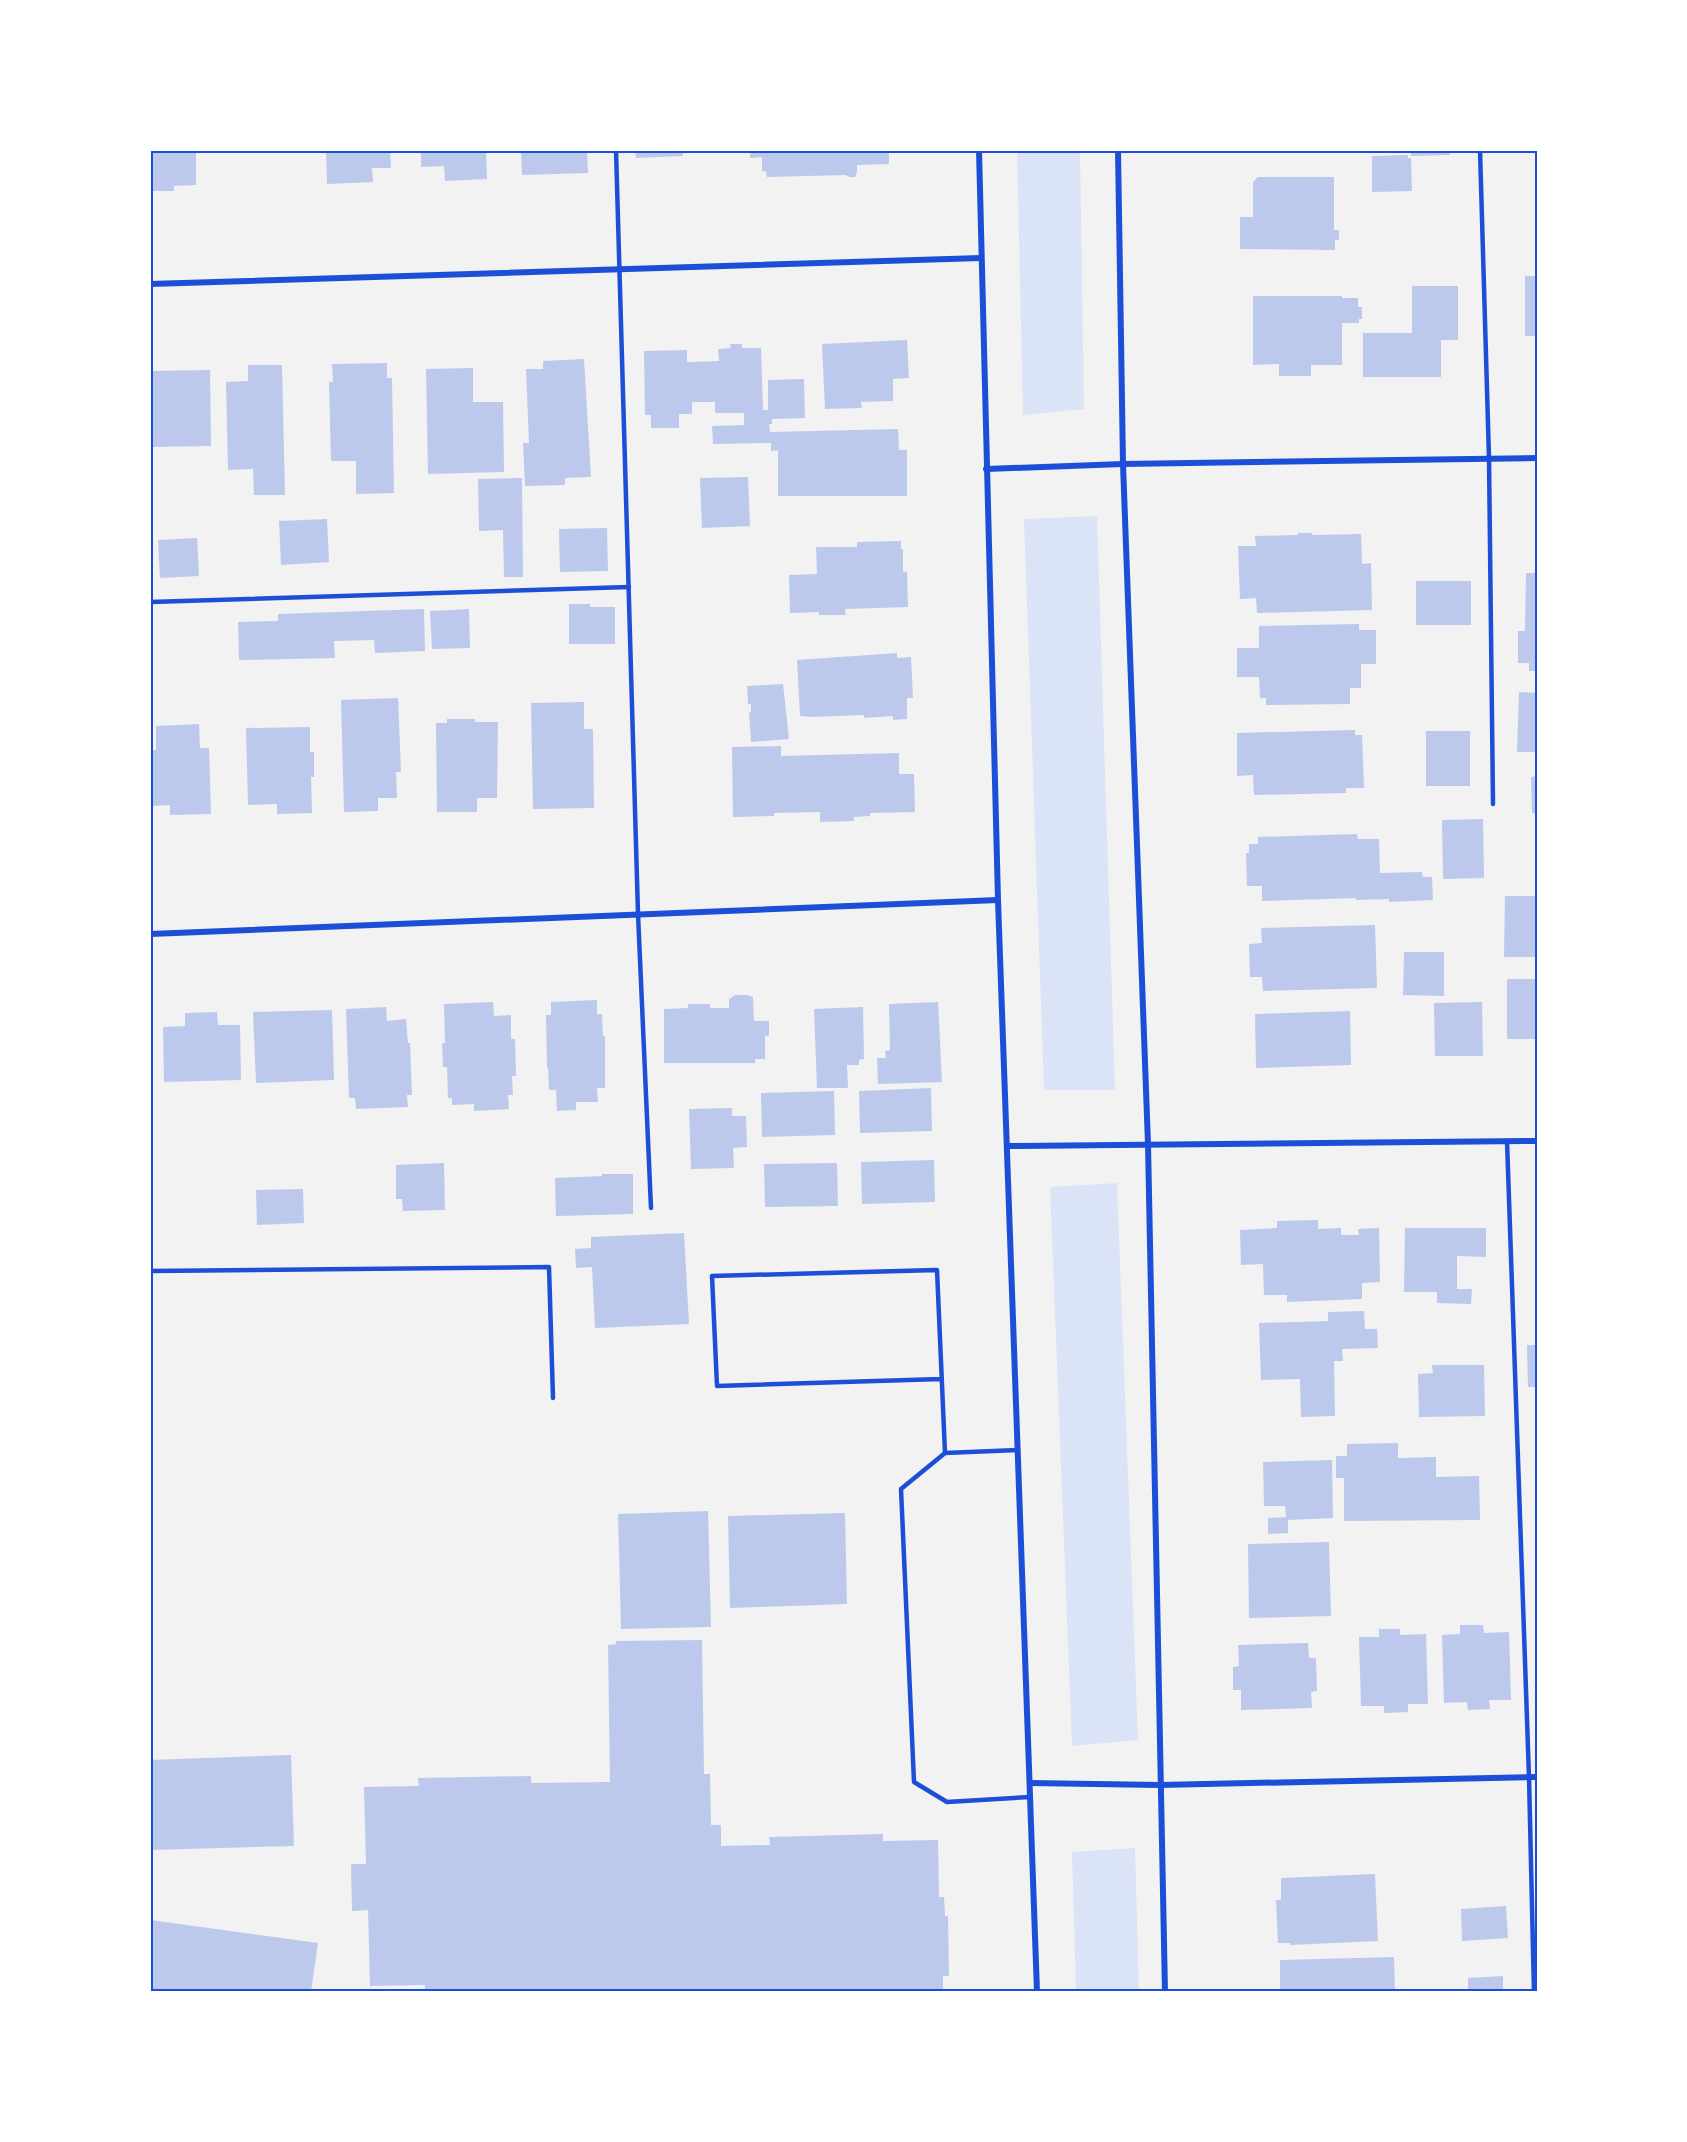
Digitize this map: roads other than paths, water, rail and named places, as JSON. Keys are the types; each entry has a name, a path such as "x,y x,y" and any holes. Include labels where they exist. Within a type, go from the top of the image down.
{"street":[{"path":"979,150 998,900 1037,1992"},
{"path":"1118,150 1123,464 1148,1144 1165,1992"},
{"path":"150,284 981,258"},
{"path":"987,469 1123,464 1537,458"},
{"path":"150,934 998,900"},
{"path":"1007,1146 1537,1141"},
{"path":"1030,1783 1160,1785 1537,1777"}],"lane":[{"path":"616,150 638,914 651,1208"},
{"path":"1480,150 1489,458 1493,804"},
{"path":"150,602 629,587"},
{"path":"1507,1141 1529,1777 1533,1992"},
{"path":"150,1271 549,1267 553,1398"},
{"path":"941,1379 717,1386 712,1276 937,1270 945,1453"},
{"path":"1018,1450 945,1453 901,1489 914,1782 948,1802 1030,1797"}]}
